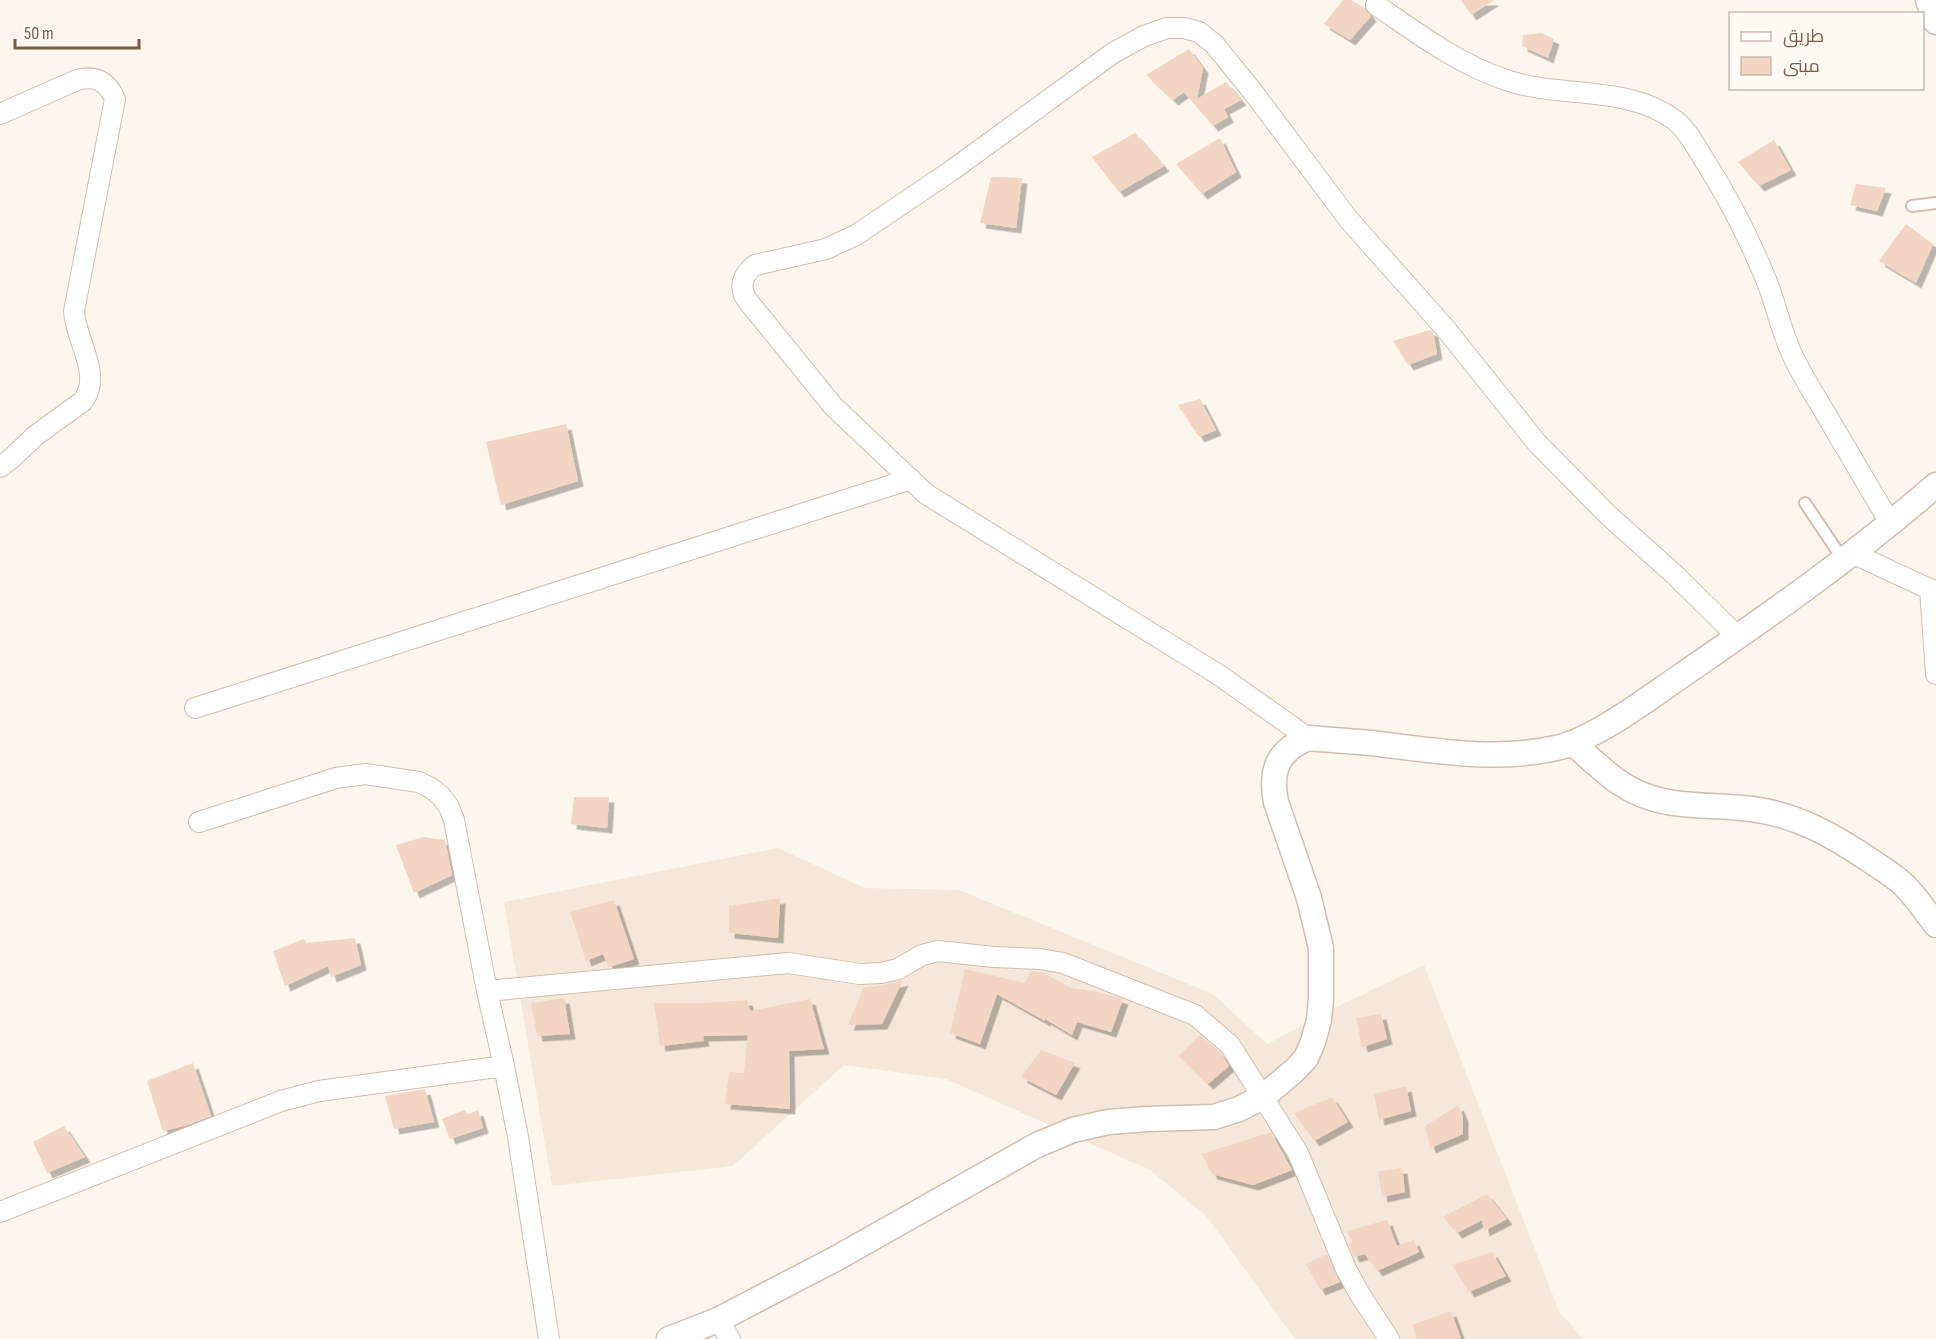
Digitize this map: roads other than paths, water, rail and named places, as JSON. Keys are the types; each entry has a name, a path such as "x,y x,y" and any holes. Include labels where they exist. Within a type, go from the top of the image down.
{"street":[{"path":"1928,0 1936,22"},
{"path":"1376,5 1468,65 1506,80 1557,91 1601,94 1628,100 1652,108 1676,122 1688,134 1738,218 1770,289 1789,347 1806,381 1891,524"},
{"path":"1738,637 1675,575 1606,514 1544,451 1445,328 1349,220 1214,44 1199,32 1184,28 1167,28 1143,36 1113,53 951,171 856,235 826,249 755,265 748,270 743,279 742,288 747,300 833,406 926,494 1219,675 1308,738 1482,754 1511,754 1556,748 1572,743 1656,693 1738,637 1849,557 1936,485"},
{"path":"0,114 77,80 89,77 101,80 110,87 115,99 74,310 76,326 91,378 89,393 0,467"},
{"path":"195,708 911,479"},
{"path":"1849,557 1933,591 1936,674"},
{"path":"669,1339 724,1330 837,1258 1037,1145 1073,1130 1118,1121 1214,1117 1239,1109 1263,1097 1306,1058 1313,1042 1320,1010 1321,948 1309,898 1273,788 1274,772 1280,760 1288,749 1308,738"},
{"path":"1572,743 1616,781 1650,797 1706,806 1768,811 1785,815 1821,831 1860,854 1904,885 1936,925"},
{"path":"200,822 336,778 365,774 418,782 441,796 449,807 454,820 518,1137 549,1339"},
{"path":"487,991 788,963 860,974 880,973 898,969 922,955 938,951 1063,963 1195,1015 1230,1045 1298,1153 1346,1269 1389,1339"},
{"path":"0,1212 281,1101 319,1091 504,1066"}],"lane":[{"path":"1912,206 1936,203"},
{"path":"1805,503 1849,557"}]}
